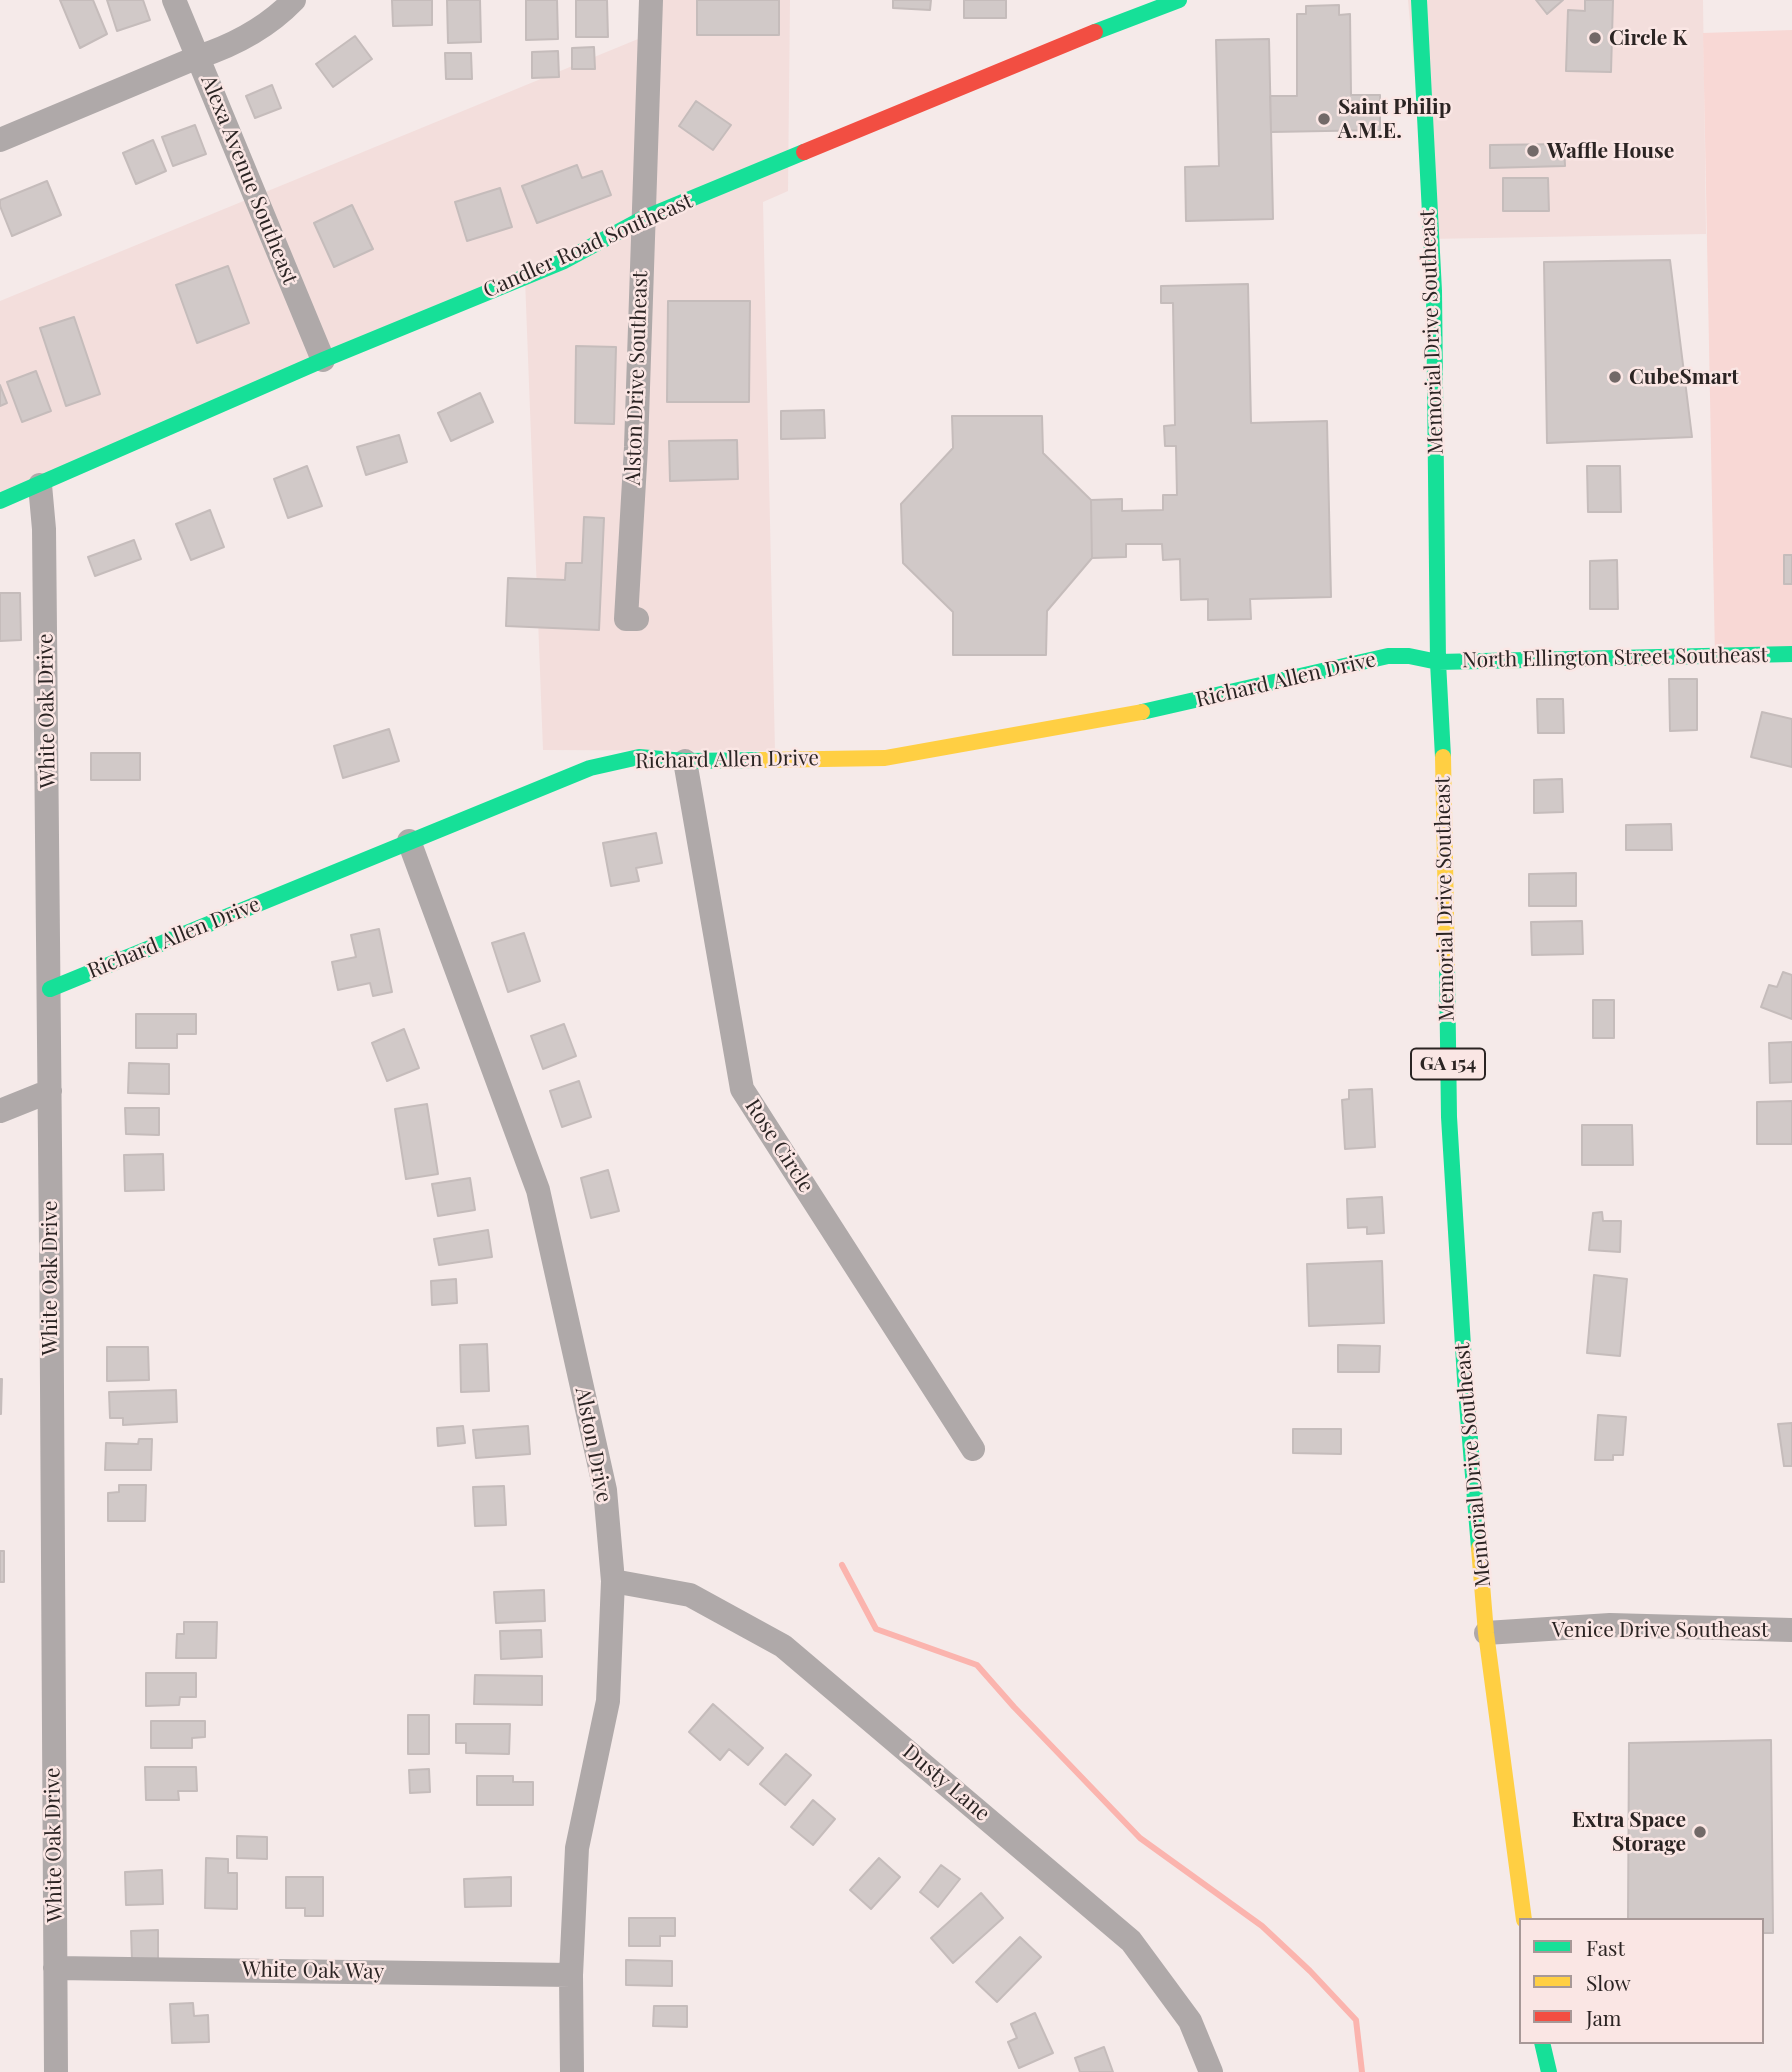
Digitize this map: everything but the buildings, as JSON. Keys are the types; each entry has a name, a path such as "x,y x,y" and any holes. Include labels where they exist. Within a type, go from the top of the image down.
{"main road":[{"name":"Candler Road Southeast","path":"0,501 323,360 564,261 642,219 1179,0"},
{"name":"Memorial Drive Southeast","path":"1419,0 1434,291 1438,662 1443,748 1449,1116 1465,1379 1486,1633 1524,1918"},
{"name":"North Ellington Street Southeast","path":"1438,662 1792,654"},
{"name":"Richard Allen Drive","path":"50,989 590,768 639,757 685,761 885,758 1169,707 1388,656 1409,656 1438,662"},
{"path":"1542,2044 1549,2072"}],"street":[{"name":"Alexa Avenue Southeast","path":"174,0 323,360"},
{"path":"0,140 198,57 225,49 274,20 295,0"},
{"name":"Alston Drive Southeast","path":"637,619 626,618 634,483 651,0"},
{"name":"White Oak Drive","path":"40,485 44,529 50,989 56,2072"},
{"name":"Rose Circle","path":"685,761 742,1088 973,1449"},
{"name":"Alston Drive","path":"409,841 538,1190 605,1490 613,1581 608,1701 577,1848 571,1975 572,2072"},
{"path":"0,1111 50,1091"},
{"name":"Dusty Lane","path":"613,1581 690,1595 783,1646 1131,1941 1190,2021 1211,2072"},
{"name":"Venice Drive Southeast","path":"1486,1633 1610,1625 1792,1630"},
{"name":"White Oak Way","path":"55,1968 571,1975"}],"shaded area":[{"path":"659,0 790,0 788,191 763,202 775,751 543,750 525,279 0,503 0,301 660,30"},
{"path":"1408,0 1703,0 1706,234 1429,239"},
{"path":"1792,30 1792,656 1715,657 1703,33"}],"waterway":[{"path":"842,1565 876,1629 977,1665 1140,1838 1262,1926 1310,1971 1356,2020 1362,2072"}],"traffic: fast":[{"path":"1095,32 1179,0"},
{"path":"1419,0 1434,291 1438,662 1443,757"},
{"path":"0,501 323,360 564,261 642,219 804,152"},
{"path":"1142,712 1388,656 1409,656 1438,662 1792,654"},
{"path":"50,989 590,768 639,757 685,761 761,760"},
{"path":"1447,967 1449,1117 1465,1379 1479,1548"},
{"path":"1542,2044 1549,2072"}],"traffic: slow":[{"path":"761,760 885,758 1142,712"},
{"path":"1443,757 1447,967"},
{"path":"1479,1548 1486,1633 1524,1918"}],"traffic: jam":[{"path":"804,152 1095,32"}],"place":[{"name":"Circle K","path":"1595,38"},
{"name":"Saint Philip A.M.E.","path":"1324,119"},
{"name":"Waffle House","path":"1533,151"},
{"name":"CubeSmart","path":"1615,377"},
{"name":"Extra Space Storage","path":"1700,1832"}]}
